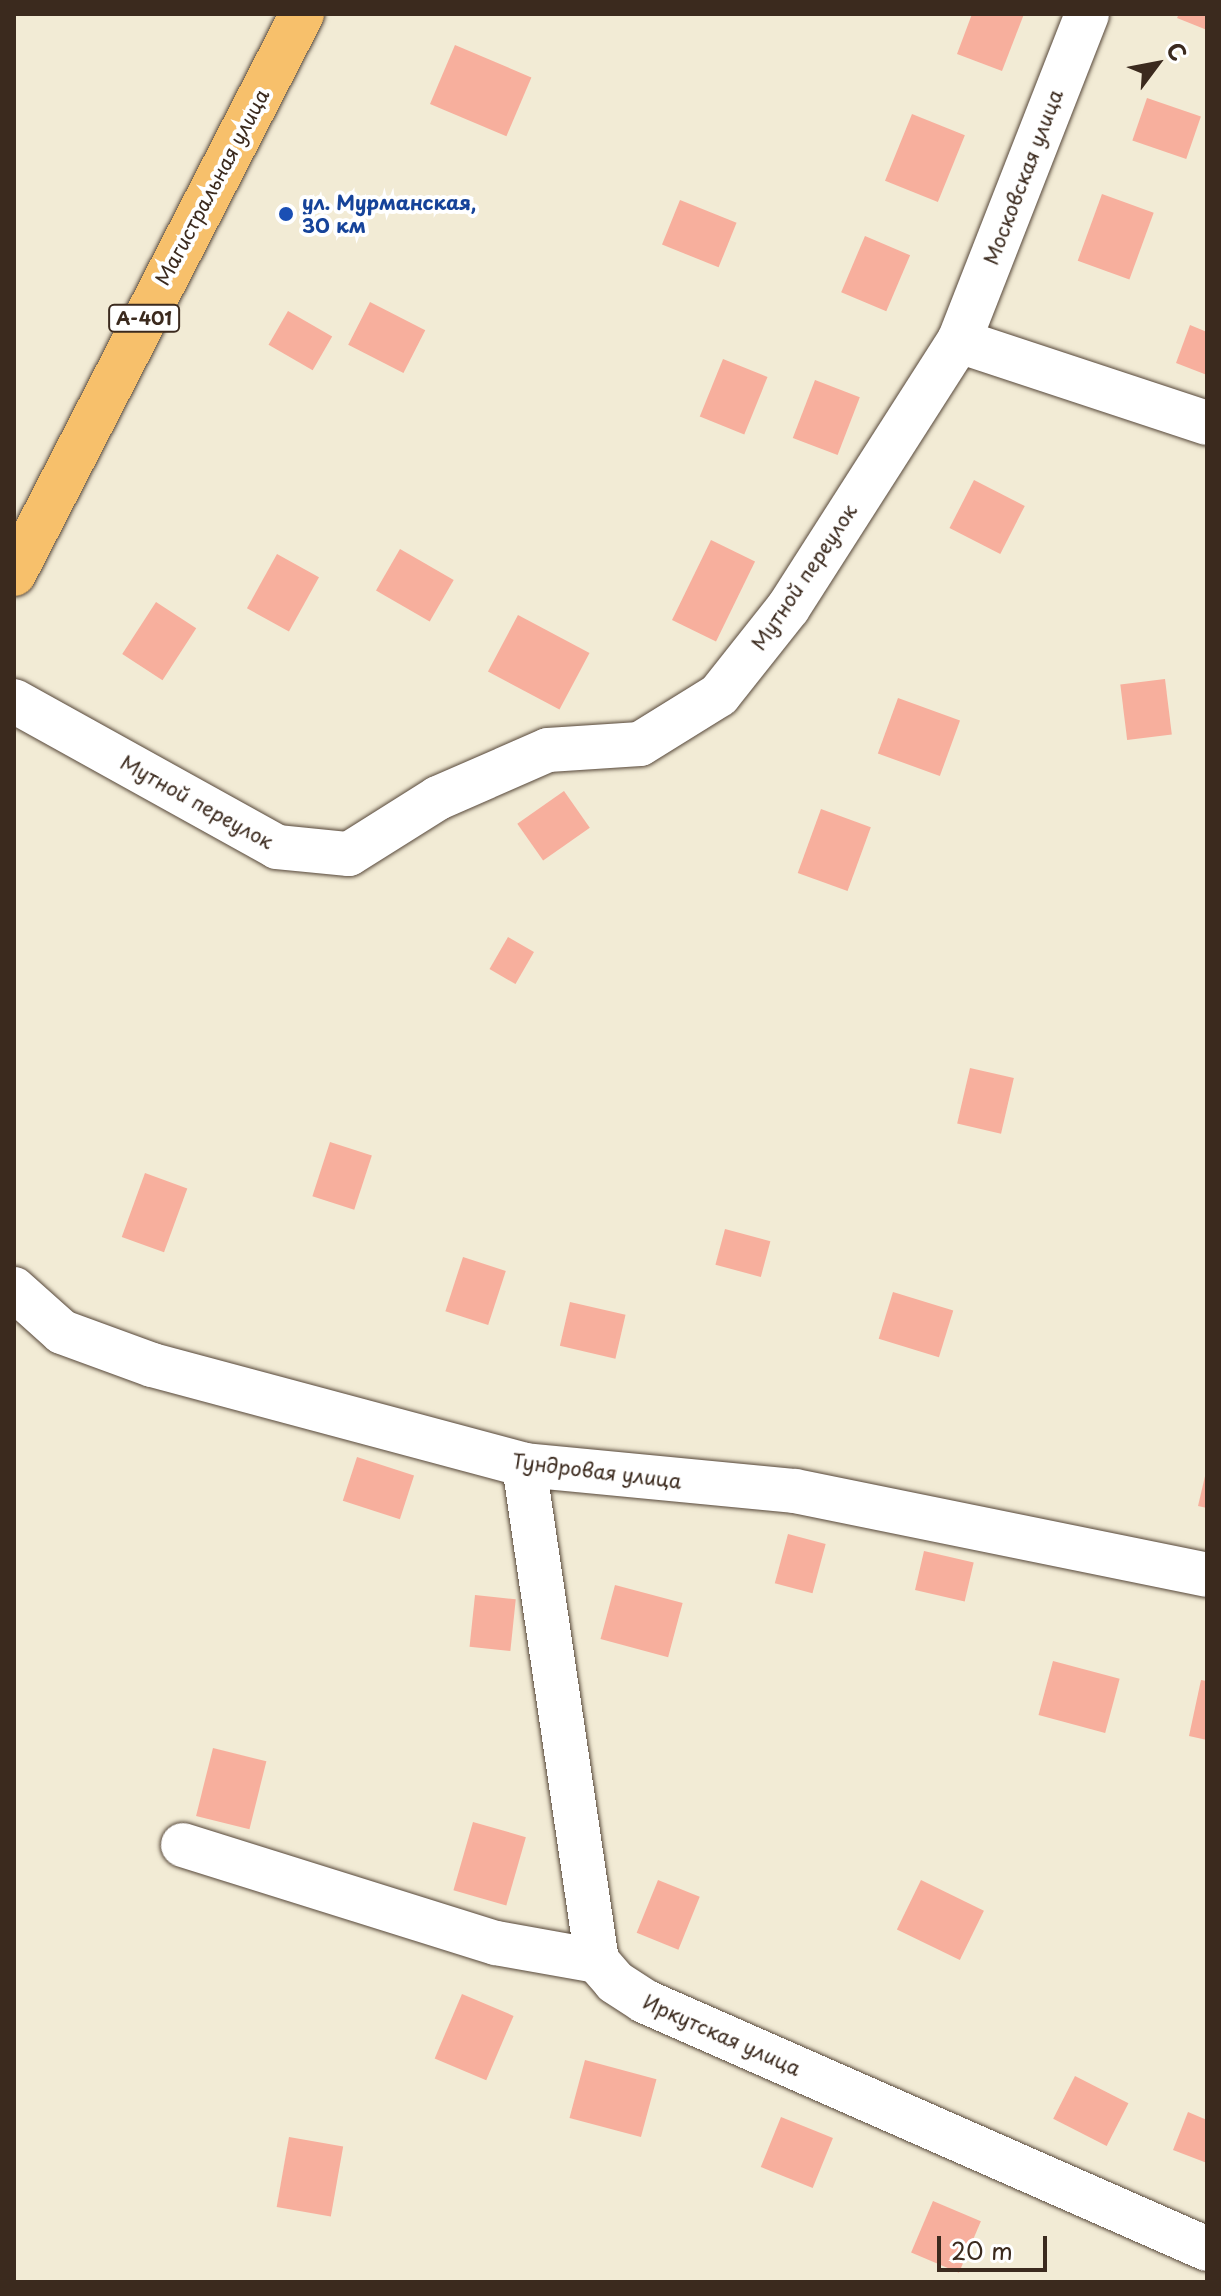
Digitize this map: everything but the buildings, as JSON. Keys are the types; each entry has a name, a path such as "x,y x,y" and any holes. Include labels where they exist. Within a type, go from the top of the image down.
{"main road":[{"name":"Магистральная улица","path":"14,574 302,14"}],"street":[{"name":"Московская улица","path":"959,341 1087,14"},
{"path":"959,341 1207,423"},
{"name":"Мутной переулок","path":"14,701 277,847 349,854 438,798 548,750 640,744 719,695 778,620 959,341"},
{"name":"Тундровая улица","path":"14,1289 62,1332 152,1365 524,1465 795,1491 1207,1575"},
{"path":"183,1845 496,1943 597,1961 524,1465"},
{"name":"Иркутская улица","path":"597,1961 615,1982 644,2001 1207,2249"}],"place":[{"name":"ул. Мурманская, 30 км","path":"286,214"}]}
